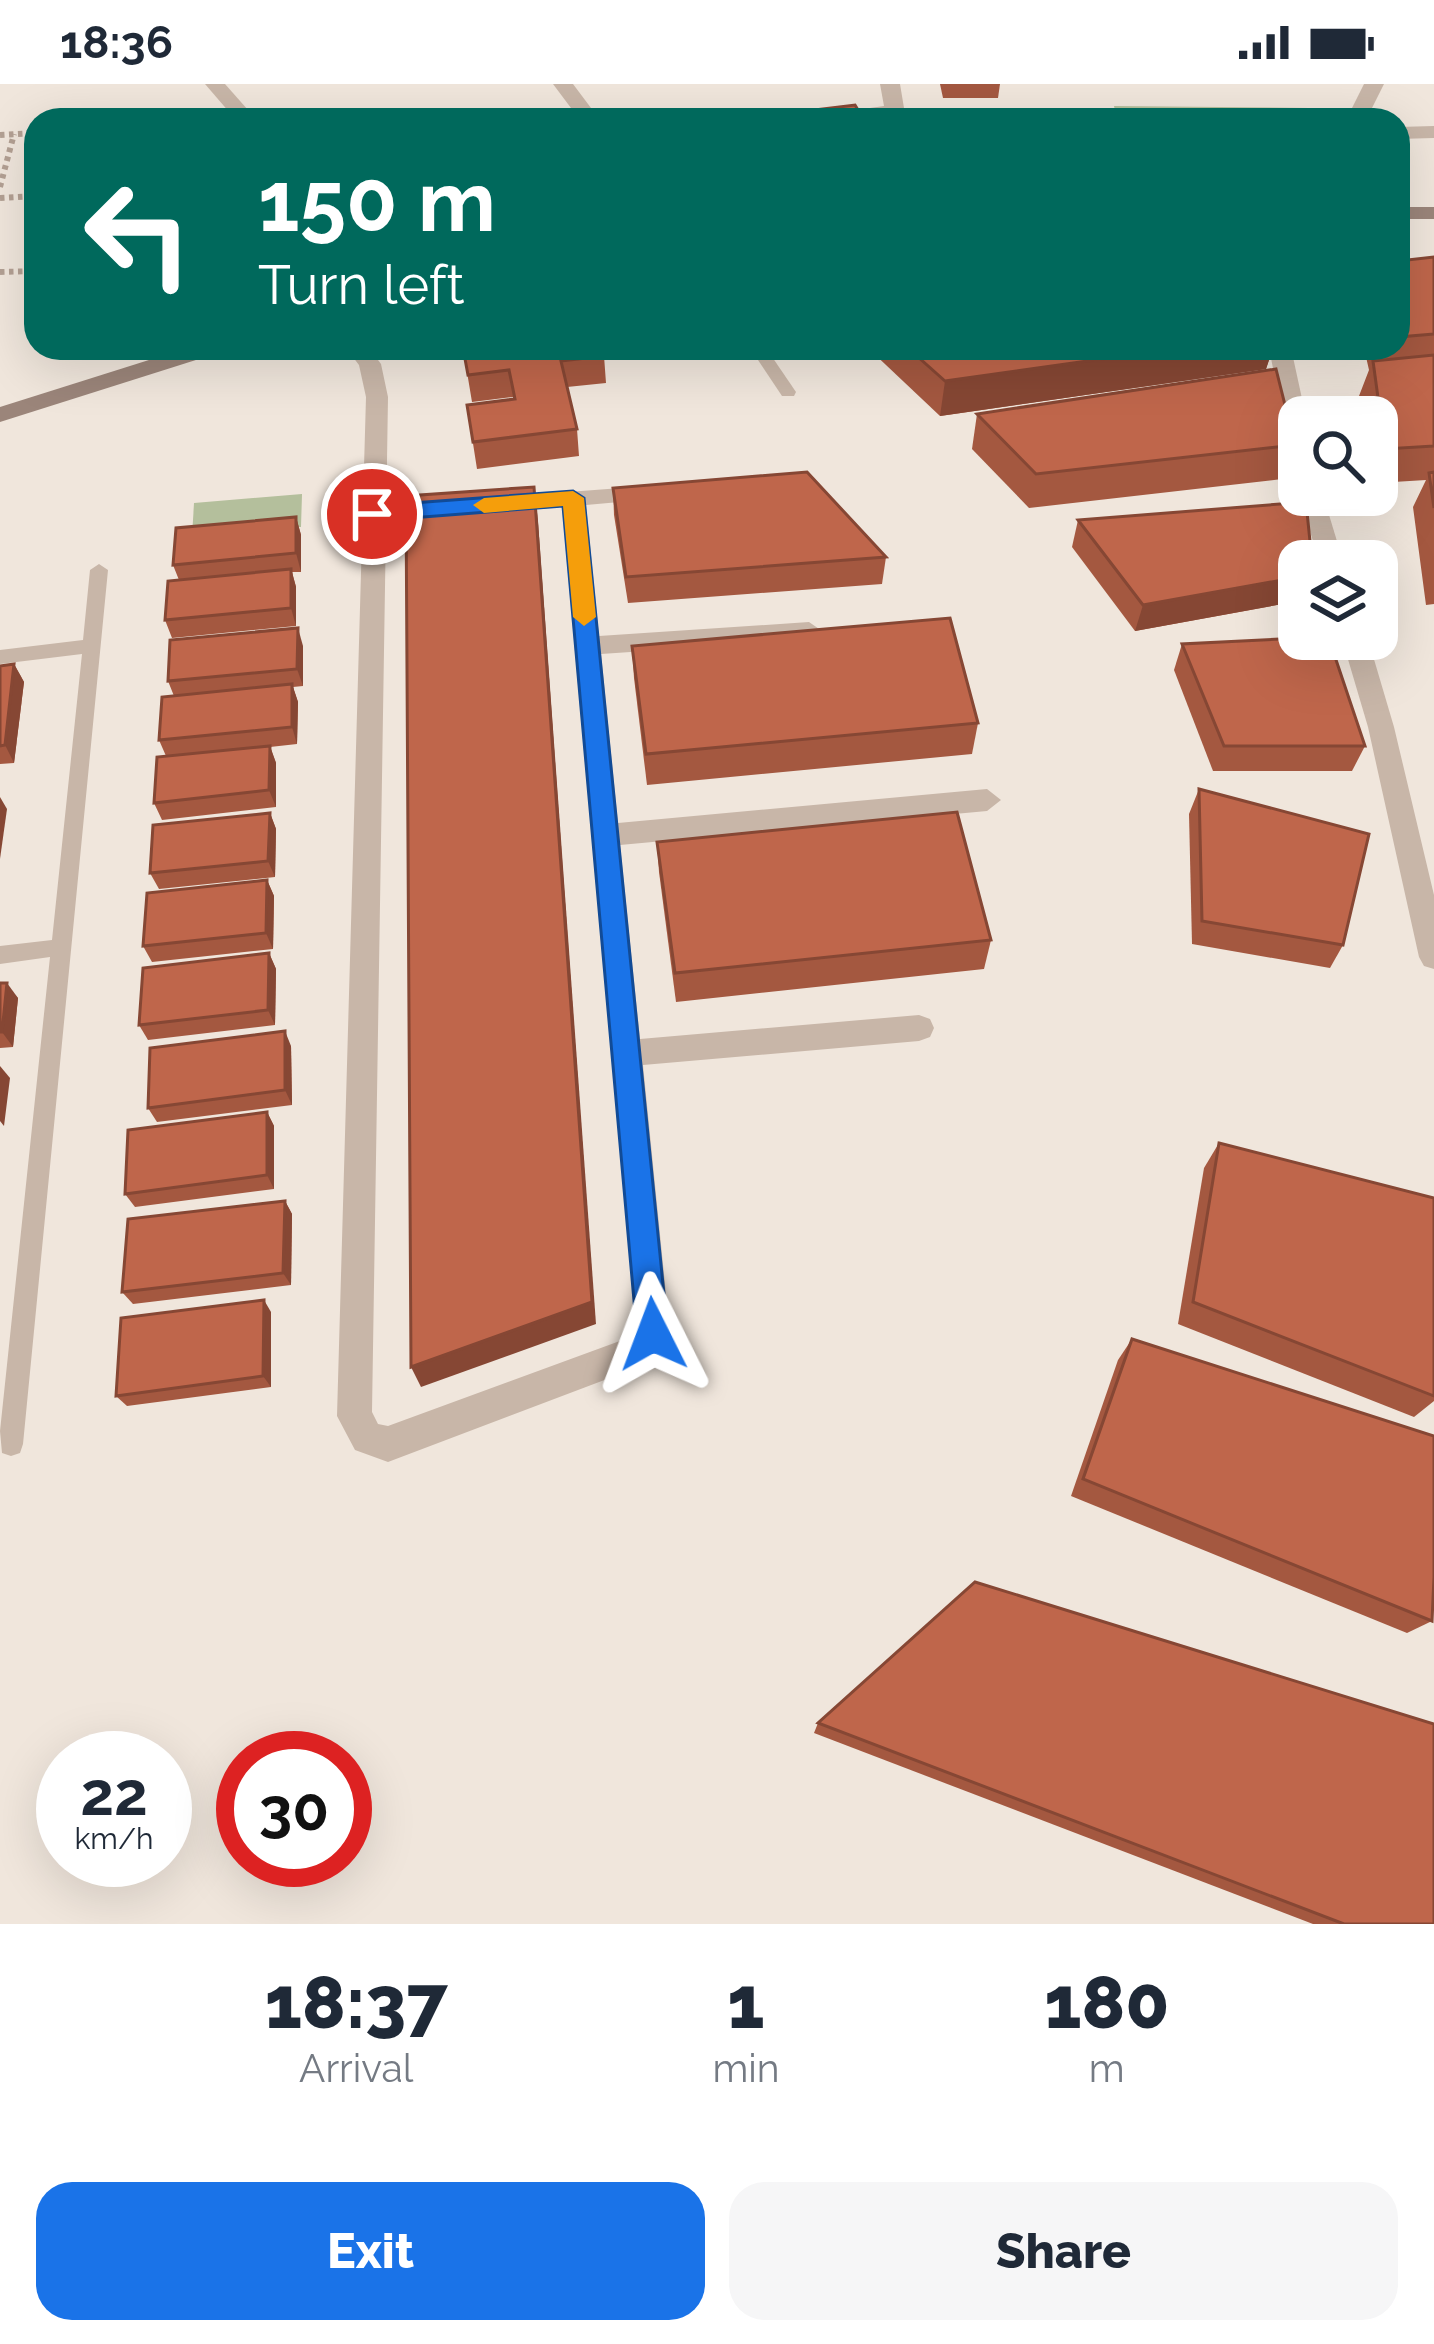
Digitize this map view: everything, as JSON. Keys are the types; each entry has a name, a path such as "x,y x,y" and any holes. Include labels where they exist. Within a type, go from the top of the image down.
{"street":[{"path":"214,84 236,108"},
{"path":"0,415 172,360"},
{"path":"367,360 376,381 383,513 354,1416 367,1438 388,1444 640,1350 653,1334 573,498"},
{"path":"1282,360 1290,396"},
{"path":"461,507 686,489"},
{"path":"587,646 842,628"},
{"path":"1361,660 1429,913 1434,957"},
{"path":"605,835 987,800"},
{"path":"627,1053 919,1028"}],"lane":[{"path":"766,360 788,392"},
{"path":"11,1444 99,570"},
{"path":"0,657 91,646"},
{"path":"0,955 61,946"}],"path":[{"path":"0,187 14,134"},
{"path":"0,135 24,134"}],"green space":[{"path":"1114,106 1309,108 1114,108"},
{"path":"302,494 301,527 192,537 194,503"}],"building":[{"path":"1434,257 1434,334 1410,336 1410,260"},
{"path":"1434,355 1434,446 1398,448 1398,396 1378,396 1373,361"},
{"path":"465,360 570,360 561,361 577,429 473,442 467,405 515,399 509,370 468,375"},
{"path":"921,360 1095,360 945,381"},
{"path":"1276,369 1283,396 1278,396 1278,447 1036,474 977,414"},
{"path":"807,472 886,557 626,577 613,488"},
{"path":"534,487 592,1302 411,1367 406,496"},
{"path":"1278,504 1278,516 1307,516 1310,540 1278,540 1278,581 1143,605 1078,520"},
{"path":"296,517 296,553 173,565 176,528"},
{"path":"291,569 291,608 165,620 168,581"},
{"path":"950,618 978,723 646,754 632,646"},
{"path":"298,628 297,669 168,681 170,640"},
{"path":"1278,639 1278,660 1336,660 1365,746 1224,746 1182,644"},
{"path":"14,664 5,745 0,746 0,666"},
{"path":"292,684 292,727 159,740 162,697"},
{"path":"270,746 269,790 154,803 157,757"},
{"path":"1199,789 1369,834 1343,945 1202,921"},
{"path":"957,812 991,940 675,973 657,842"},
{"path":"270,813 268,861 150,873 153,825"},
{"path":"267,880 266,933 143,946 147,893"},
{"path":"269,953 268,1010 139,1025 143,968"},
{"path":"0,983 7,983 2,1032 0,1032"},
{"path":"285,1031 285,1090 148,1108 150,1048"},
{"path":"267,1112 267,1175 125,1194 128,1130"},
{"path":"1219,1143 1434,1198 1434,1396 1193,1302"},
{"path":"285,1201 283,1273 122,1292 128,1219"},
{"path":"264,1300 263,1376 116,1396 121,1318"},
{"path":"1132,1339 1434,1436 1432,1621 1083,1479"},
{"path":"975,1582 1434,1724 1434,1924 1344,1924 818,1723"}],"slow traffic":[{"path":"484,505 573,498 584,617"}],"route":[{"path":"372,514 573,498 653,1334"}]}
